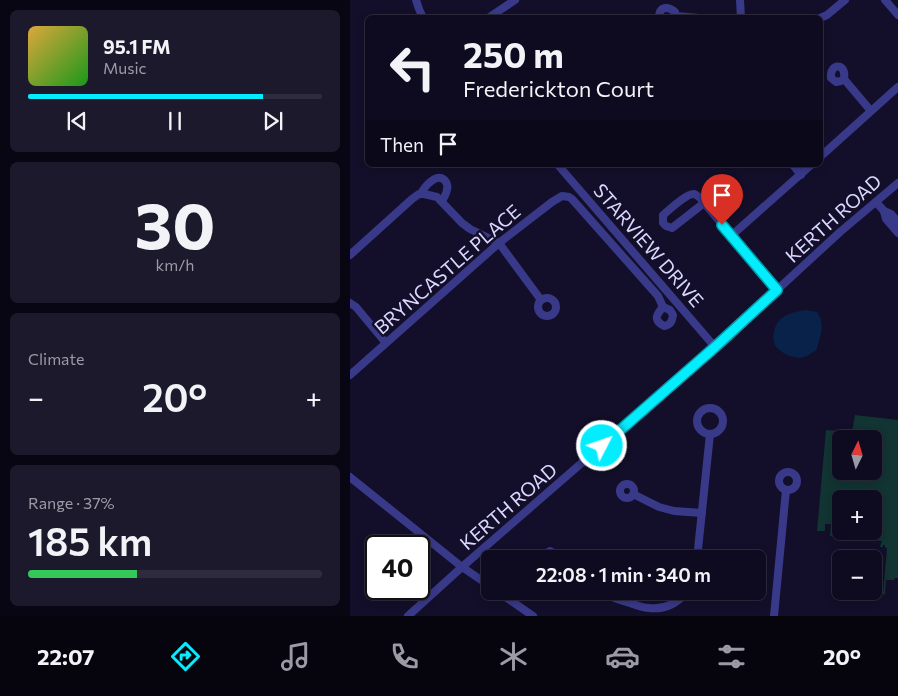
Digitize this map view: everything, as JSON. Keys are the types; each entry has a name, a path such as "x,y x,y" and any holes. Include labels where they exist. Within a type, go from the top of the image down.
{"street":[{"path":"416,0 421,15"},
{"path":"492,15 515,0"},
{"path":"740,0 741,15"},
{"path":"823,17 845,0"},
{"path":"885,0 898,15"},
{"path":"659,15 660,11 668,8 675,12 676,15"},
{"path":"844,79 871,111"},
{"path":"823,154 898,87"},
{"name":"STARVIEW DRIVE","path":"560,167 715,347"},
{"path":"795,167 801,174"},
{"path":"732,236 809,167"},
{"path":"422,194 423,189 434,180 444,179 448,188 442,201"},
{"name":"KERTH ROAD","path":"408,616 715,347 840,232 898,183"},
{"path":"350,255 419,194 437,197 462,223 499,242 541,300"},
{"path":"704,203 672,228 663,223 663,215 689,194 697,195 704,203 732,236 777,290"},
{"name":"BRYNCASTLE PLACE","path":"350,375 499,242 562,196 569,197 658,296 663,307"},
{"path":"876,202 884,211 891,214 897,227"},
{"path":"350,303 356,307 386,343"},
{"path":"698,550 710,434"},
{"path":"350,477 462,567 481,580"},
{"path":"774,616 786,490"},
{"path":"633,494 659,507 674,511 702,513"},
{"path":"510,600 533,616"},
{"path":"618,600 649,612 674,604 679,600"}],"green space":[{"path":"855,415 898,420 898,578 886,580 885,595 883,594 887,548 885,545 880,547 882,541 872,540 882,540 882,490 832,490 832,536 830,536 831,524 825,524 825,531 817,531 826,430 832,430 832,480 882,480 882,430 852,430"}],"water":[{"path":"806,310 817,312 821,319 822,330 817,349 805,357 792,357 776,347 773,336 781,319 795,312"}],"route":[{"path":"602,446 777,290 722,225"}]}
